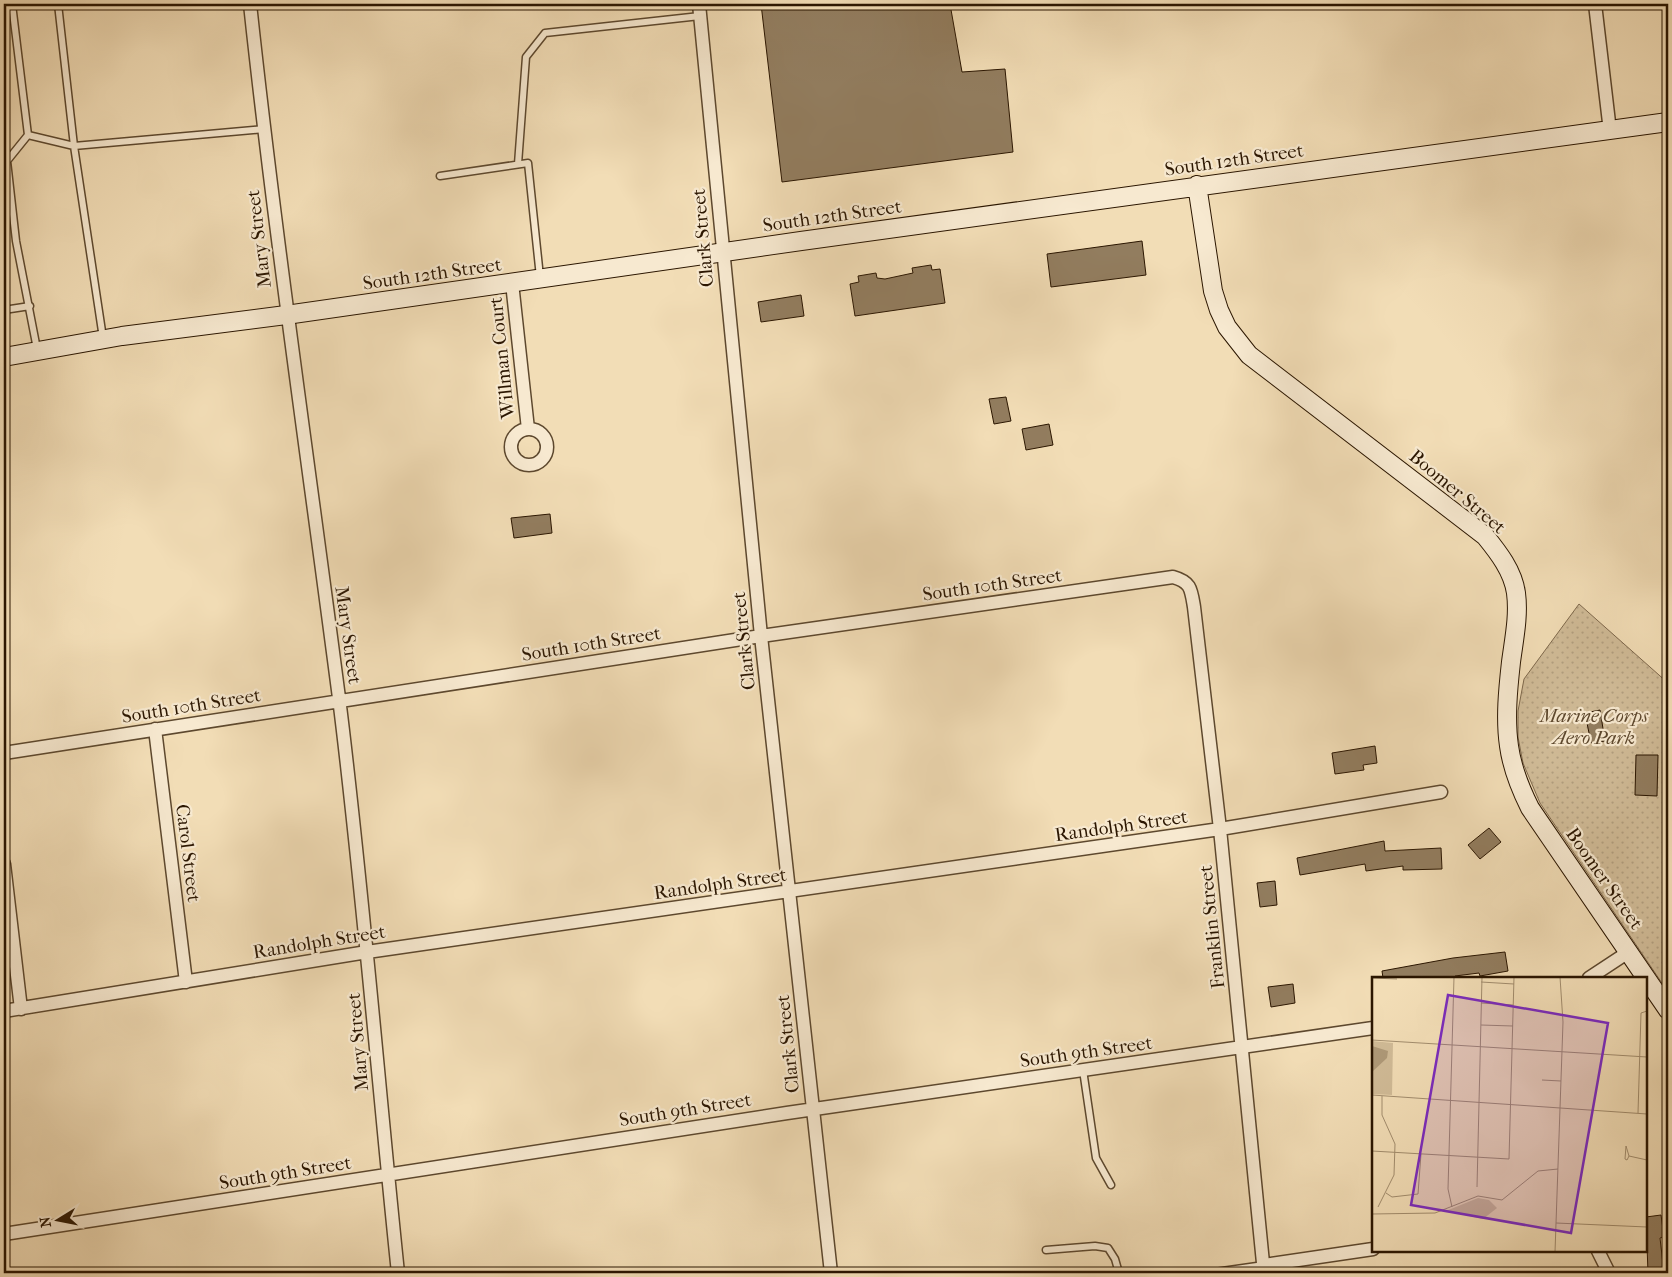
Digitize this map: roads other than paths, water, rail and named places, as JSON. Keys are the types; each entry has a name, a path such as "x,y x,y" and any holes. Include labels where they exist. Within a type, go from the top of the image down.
{"street":[{"name":"Mary Street","path":"250,4 286,315 339,700 367,952 398,1273"},
{"path":"1595,4 1610,131"},
{"name":"Clark Street","path":"699,10 761,636 831,1273"},
{"name":"South 12th Street","path":"4,357 37,349 103,339 1668,122"},
{"name":"Boomer Street","path":"1197,186 1213,291 1219,310 1238,340 1250,354 1485,536 1498,552 1510,575 1516,592 1517,614 1508,725 1513,768 1530,808 1647,977"},
{"name":"Willman Court","path":"512,283 528,429"},
{"name":"South 10th Street","path":"4,753 761,636 1173,577 1184,580"},
{"name":"Franklin Street","path":"1184,580 1191,588 1194,607 1220,829 1264,1269"},
{"name":"Carol Street","path":"155,729 186,982"},
{"name":"Randolph Street","path":"4,1011 367,952 1220,829 1441,792"},
{"path":"4,864 21,1009"},
{"path":"1590,977 1630,951"},
{"name":"Boomer Street","path":"1647,977 1668,1010"},
{"name":"South 9th Street","path":"4,1234 814,1109 1372,1028"},
{"path":"1264,1269 1372,1249"},
{"path":"1598,1252 1609,1273"}],"lane":[{"path":"37,349 16,241 7,161 28,135 13,4 43,4"},
{"path":"58,4 74,146 103,339"},
{"path":"518,164 526,57 546,33 699,10"},
{"path":"28,135 74,146 264,129"},
{"path":"440,176 528,163 540,278"},
{"path":"4,310 30,306"},
{"path":"1083,1070 1096,1158 1111,1185"},
{"path":"1046,1250 1095,1246 1108,1248 1115,1259 1119,1273"},
{"path":"1208,1273 1264,1269"}],"park label":[{"name":"Marine Corps Aero Park","path":"1594,726"}]}
